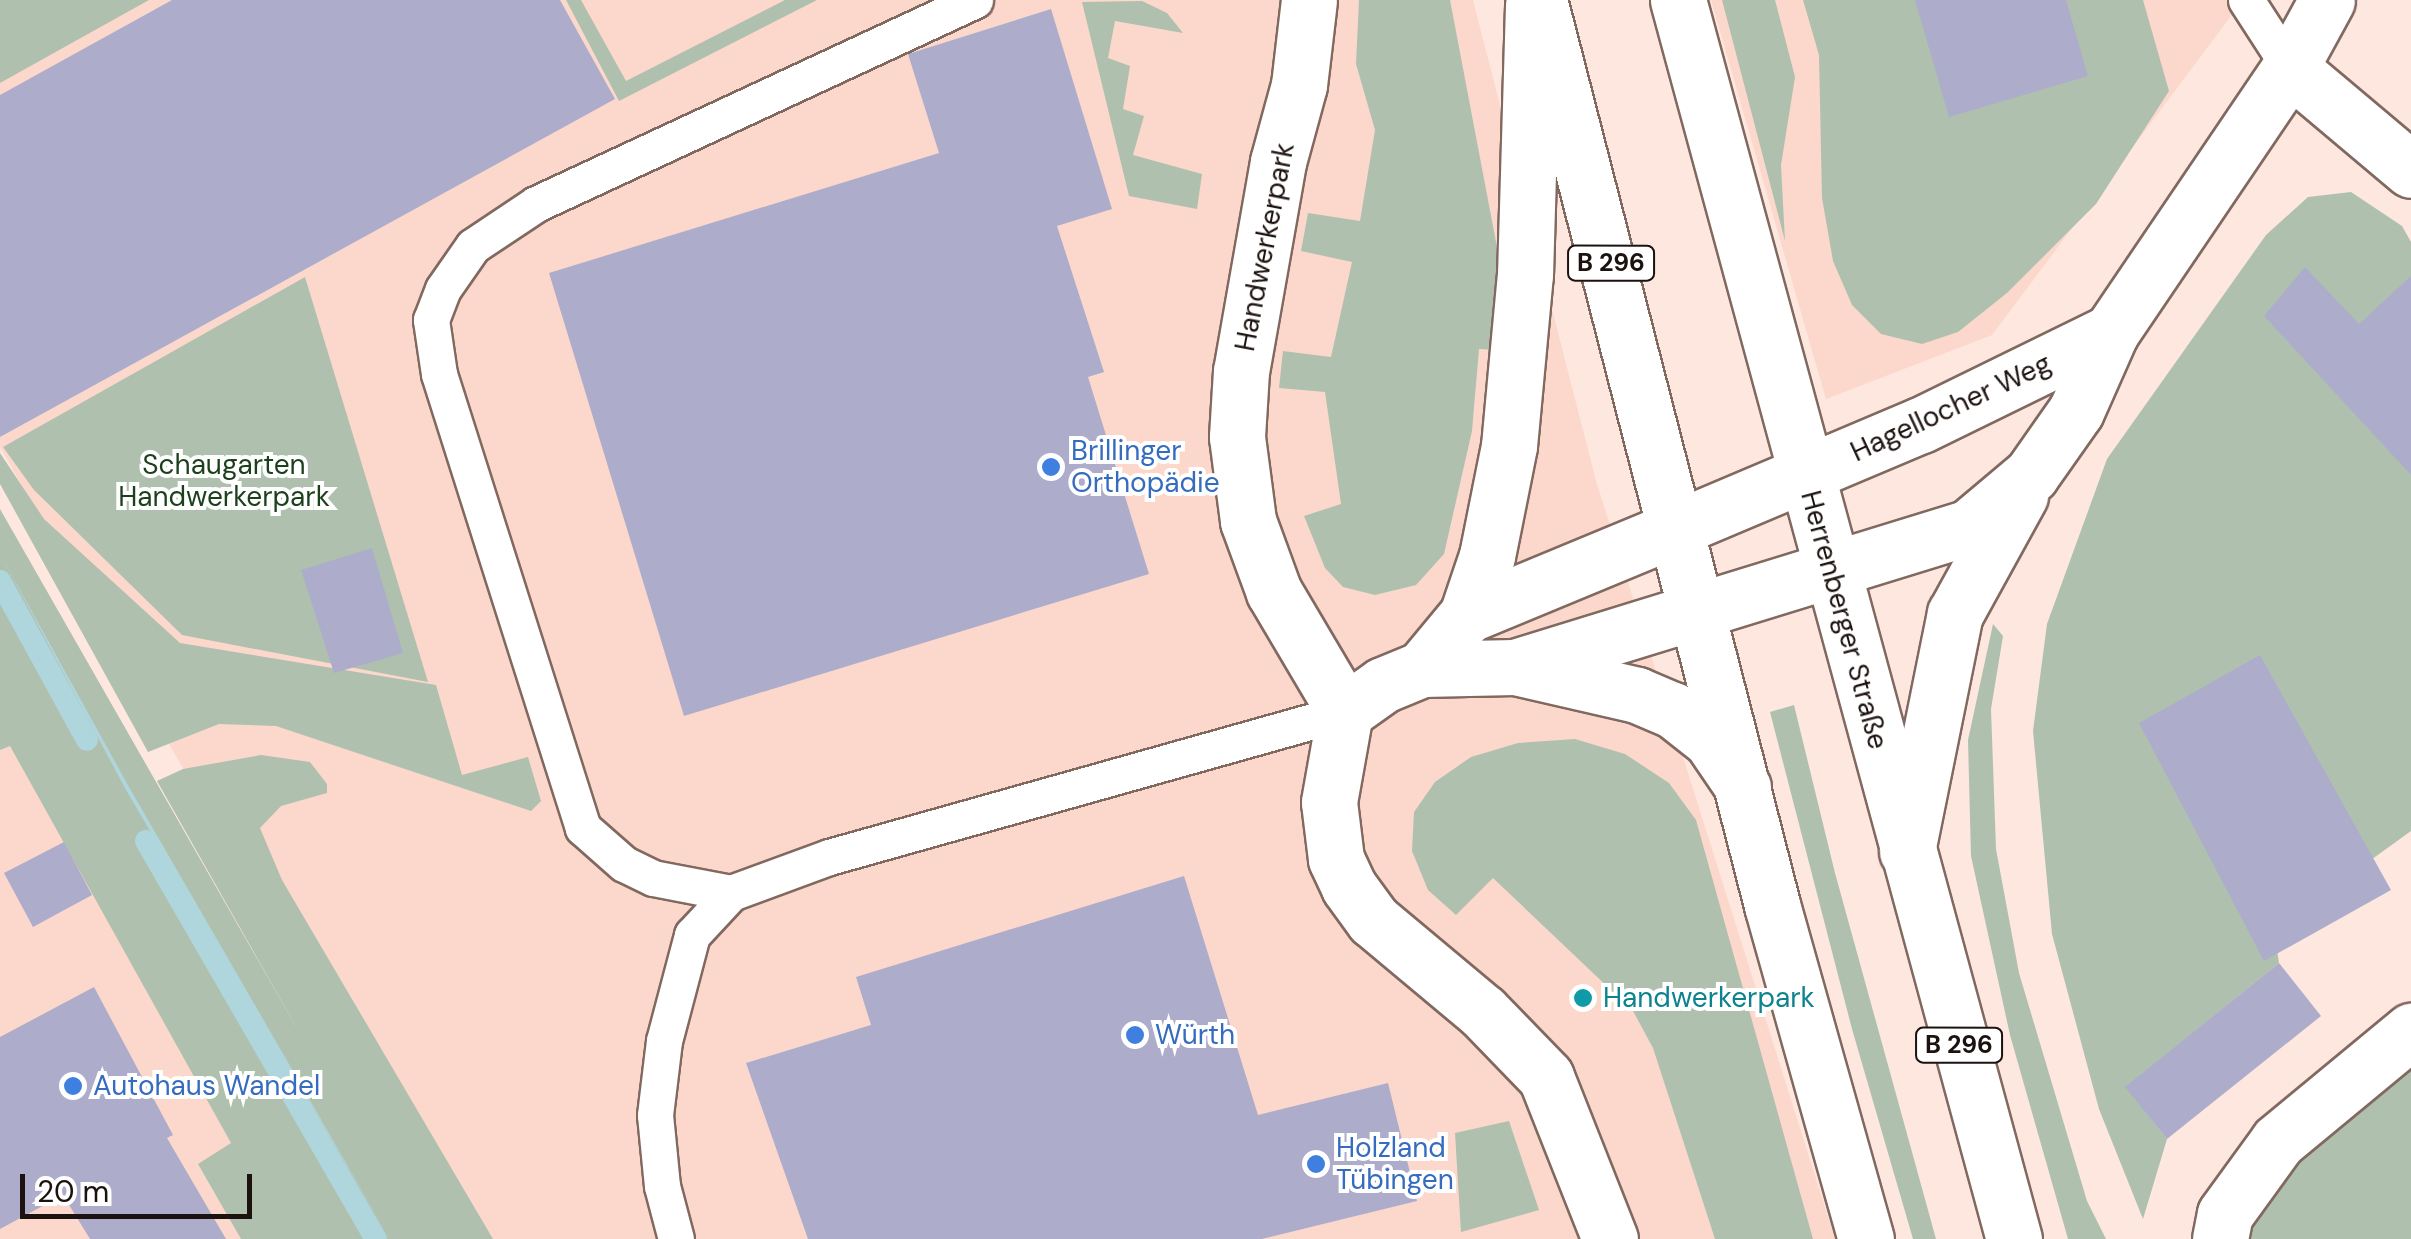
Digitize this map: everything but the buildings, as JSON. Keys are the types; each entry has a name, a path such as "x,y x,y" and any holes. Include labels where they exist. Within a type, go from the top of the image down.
{"street":[{"name":"Handwerkerpark","path":"1310,0 1299,85 1278,162 1241,371 1238,437 1248,521 1274,592 1344,712"},
{"path":"1422,669 1466,615 1496,518 1518,379 1536,0"},
{"name":"B 296","path":"1536,0 1866,1239"},
{"name":"Herrenberger Straße","path":"1678,0 2014,1239"},
{"name":"Hagellocher Weg","path":"1700,610 1969,527 2031,475 2076,410 2111,332 2290,68 2327,0"},
{"path":"2290,68 2411,170"},
{"name":"Hagellocher Weg","path":"1679,527 1805,474 2111,332"},
{"path":"1908,851 1955,614 2031,475"},
{"path":"1466,615 1679,527"},
{"path":"1515,667 1700,610"},
{"path":"1610,1239 1546,1077 1484,1012 1374,920 1349,887 1329,816 1332,760 1344,712 1383,685 1422,669 1515,667 1638,695 1674,710 1711,740 1746,792"},
{"path":"2220,1239 2225,1214 2278,1140 2411,1030"}],"lane":[{"path":"732,893 652,878 612,856 583,828 439,374 431,320 443,289 472,246 536,204 975,0"},
{"path":"2246,0 2290,68"},
{"path":"676,1239 655,1115 664,1041 692,935 732,893 828,857 1344,712"}],"shaded area":[{"path":"0,0 1473,0 1596,481 1835,1239 451,1239 0,447"},
{"path":"1711,0 2243,0 1992,335 1826,399"},
{"path":"0,700 310,1239 0,1239"}],"green space":[{"path":"0,0 149,0 0,83"},
{"path":"566,0 581,0 626,81 785,0 817,0 619,101"},
{"path":"1359,0 1450,0 1496,242 1498,350 1479,349 1472,431 1444,554 1416,585 1375,595 1343,587 1325,568 1304,516 1341,504 1325,392 1279,388 1283,351 1331,357 1352,262 1301,251 1308,213 1360,221 1375,130 1356,64"},
{"path":"1722,0 1775,0 1795,77 1781,165 1785,241"},
{"path":"1803,0 2143,0 2169,91 2096,204 2007,293 1958,332 1922,344 1881,334 1852,305 1833,261 1822,198 1819,55"},
{"path":"1142,1 1167,13 1183,33 1115,21 1108,58 1130,66 1123,109 1144,116 1133,155 1202,174 1197,209 1129,196 1082,2"},
{"path":"2351,192 2402,226 2411,242 2411,831 2274,930 2279,963 2126,1087 2167,1139 2143,1219 2099,1109 2052,934 2033,731 2047,624 2107,459 2266,235 2308,197"},
{"name":"Schaugarten Handwerkerpark","path":"305,277 428,682 182,635 34,490 3,447"},
{"path":"0,453 44,519 180,643 436,685 462,775 528,757 541,801 531,811 276,726 219,724 148,752 0,484"},
{"path":"0,509 303,1039 157,781 183,769 261,755 310,762 327,784 327,793 281,806 260,828 282,880 493,1239 241,1239 198,1164 231,1143 10,746 0,750"},
{"path":"1993,624 2003,636 1991,709 1996,849 2019,973 2087,1201 2106,1239 2068,1239 2010,1035 1971,856 1968,740"},
{"path":"1794,705 1835,873 1936,1239 1913,1239 1852,1029 1770,712"},
{"path":"1575,739 1625,754 1669,783 1696,820 1813,1239 1715,1239 1653,1048 1633,1011 1493,878 1456,915 1428,890 1412,851 1414,812 1435,782 1471,757 1518,743"},
{"path":"2411,1056 2411,1239 2243,1239 2284,1165"},
{"path":"1509,1121 1539,1210 1461,1232 1455,1133"}],"water":[{"path":"0,554 129,787 390,1239 126,790"}],"waterway":[{"path":"0,581 87,740"},
{"path":"146,841 376,1239"}],"place":[{"name":"Brillinger Orthopädie","path":"1051,467"},
{"name":"Handwerkerpark","path":"1583,998"},
{"name":"Würth","path":"1135,1035"},
{"name":"Autohaus Wandel","path":"73,1086"},
{"name":"Holzland Tübingen","path":"1316,1164"}]}
